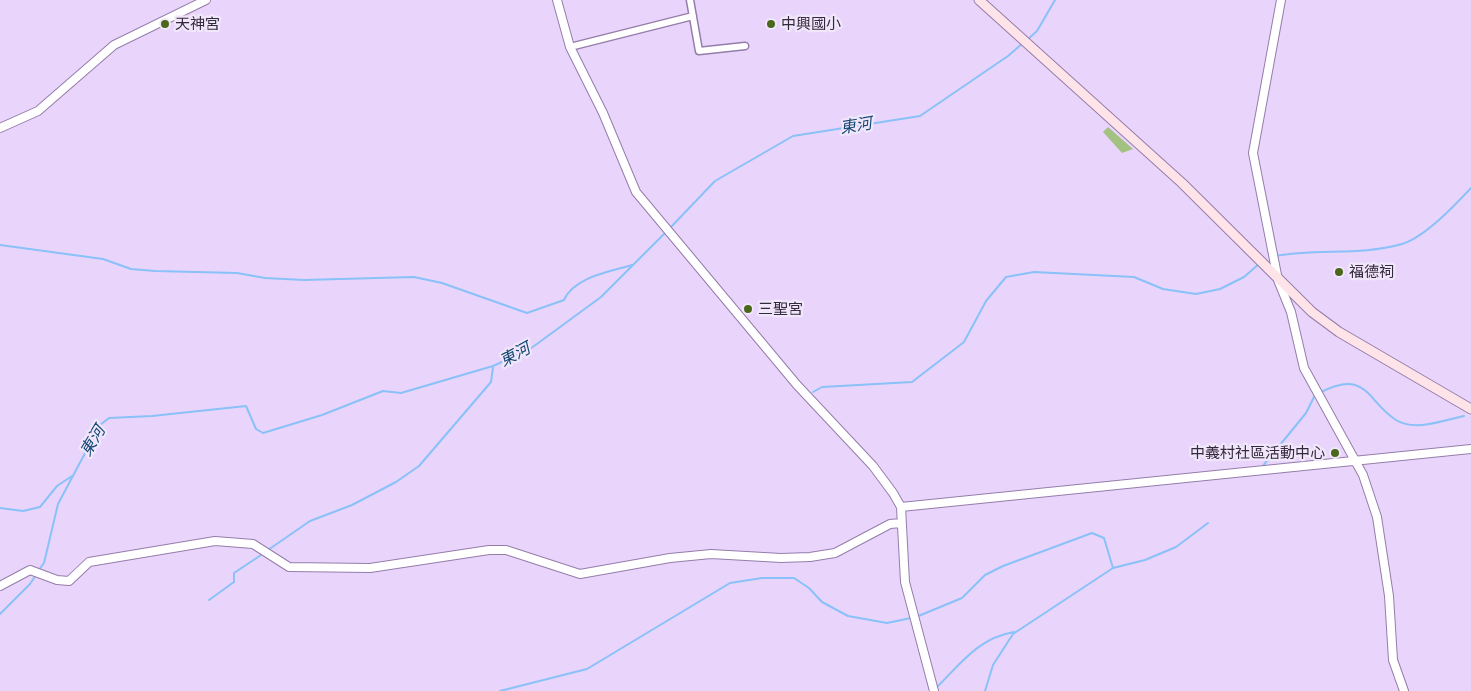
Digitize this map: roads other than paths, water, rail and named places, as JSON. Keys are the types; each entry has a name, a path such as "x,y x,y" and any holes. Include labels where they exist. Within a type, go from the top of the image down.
{"main road":[{"path":"979,0 1182,183 1312,312 1340,332 1471,409"}],"street":[{"path":"0,128 38,111 114,45 206,0"},
{"path":"557,0 570,47 603,113 636,192 797,385 873,466 893,492 901,507 905,582 934,691"},
{"path":"690,0 699,51 745,46"},
{"path":"1282,0 1253,153 1278,280 1291,312 1302,361 1353,460 1363,475 1377,517 1389,596 1392,660 1404,691"},
{"path":"570,47 693,16"},
{"path":"901,507 1471,449"},
{"path":"0,586 30,570 57,580 69,581 89,562 215,541 253,544 289,567 370,568 489,550 506,550 580,574 670,558 711,554 781,558 810,557 835,553 890,524 901,522"}],"waterway":[{"name":"東河","path":"1027,40 1037,31 1055,0"},
{"name":"東河","path":"670,228 715,181 793,136 920,116 1008,56 1023,43"},
{"path":"1275,256 1307,252 1370,250 1402,244 1430,228 1471,188"},
{"name":"東河","path":"38,571 44,563 58,504 100,425 109,418 152,416 246,406 256,429 263,433 322,415 383,391 401,393 493,366 530,349 601,297 667,231"},
{"path":"0,245 103,259 131,269 155,271 237,273 265,278 304,280 414,277 442,283 527,313 564,300 576,286 593,276 632,265"},
{"path":"813,392 822,387 912,382 964,342 986,301 1006,277 1034,272 1134,277 1163,289 1196,294 1220,289 1244,277 1260,263"},
{"path":"268,550 310,521 352,505 396,482 419,466 491,382 493,367"},
{"path":"1319,393 1335,386 1347,384 1357,386 1365,390 1396,420 1412,425 1430,424 1464,416"},
{"path":"1262,467 1306,413 1315,395"},
{"path":"0,508 23,511 40,507 57,486 72,476"},
{"path":"985,691 993,665 1013,634 1113,568 1145,560 1176,547 1208,523"},
{"path":"916,617 962,598 985,575 1003,566 1092,533 1104,538 1113,568"},
{"path":"209,600 234,582 234,573 264,553"},
{"name":"東河","path":"0,614 30,584 36,575"},
{"path":"500,691 587,669 730,583 762,578 794,578 809,588 822,602 848,616 887,623 911,618"},
{"path":"938,686 963,660 981,645 1002,635 1014,632"}],"place":[{"name":"天神宮","path":"165,24"},
{"name":"中興國小","path":"771,24"},
{"name":"福德祠","path":"1339,272"},
{"name":"三聖宮","path":"748,309"},
{"name":"中義村社區活動中心","path":"1335,453"}]}
